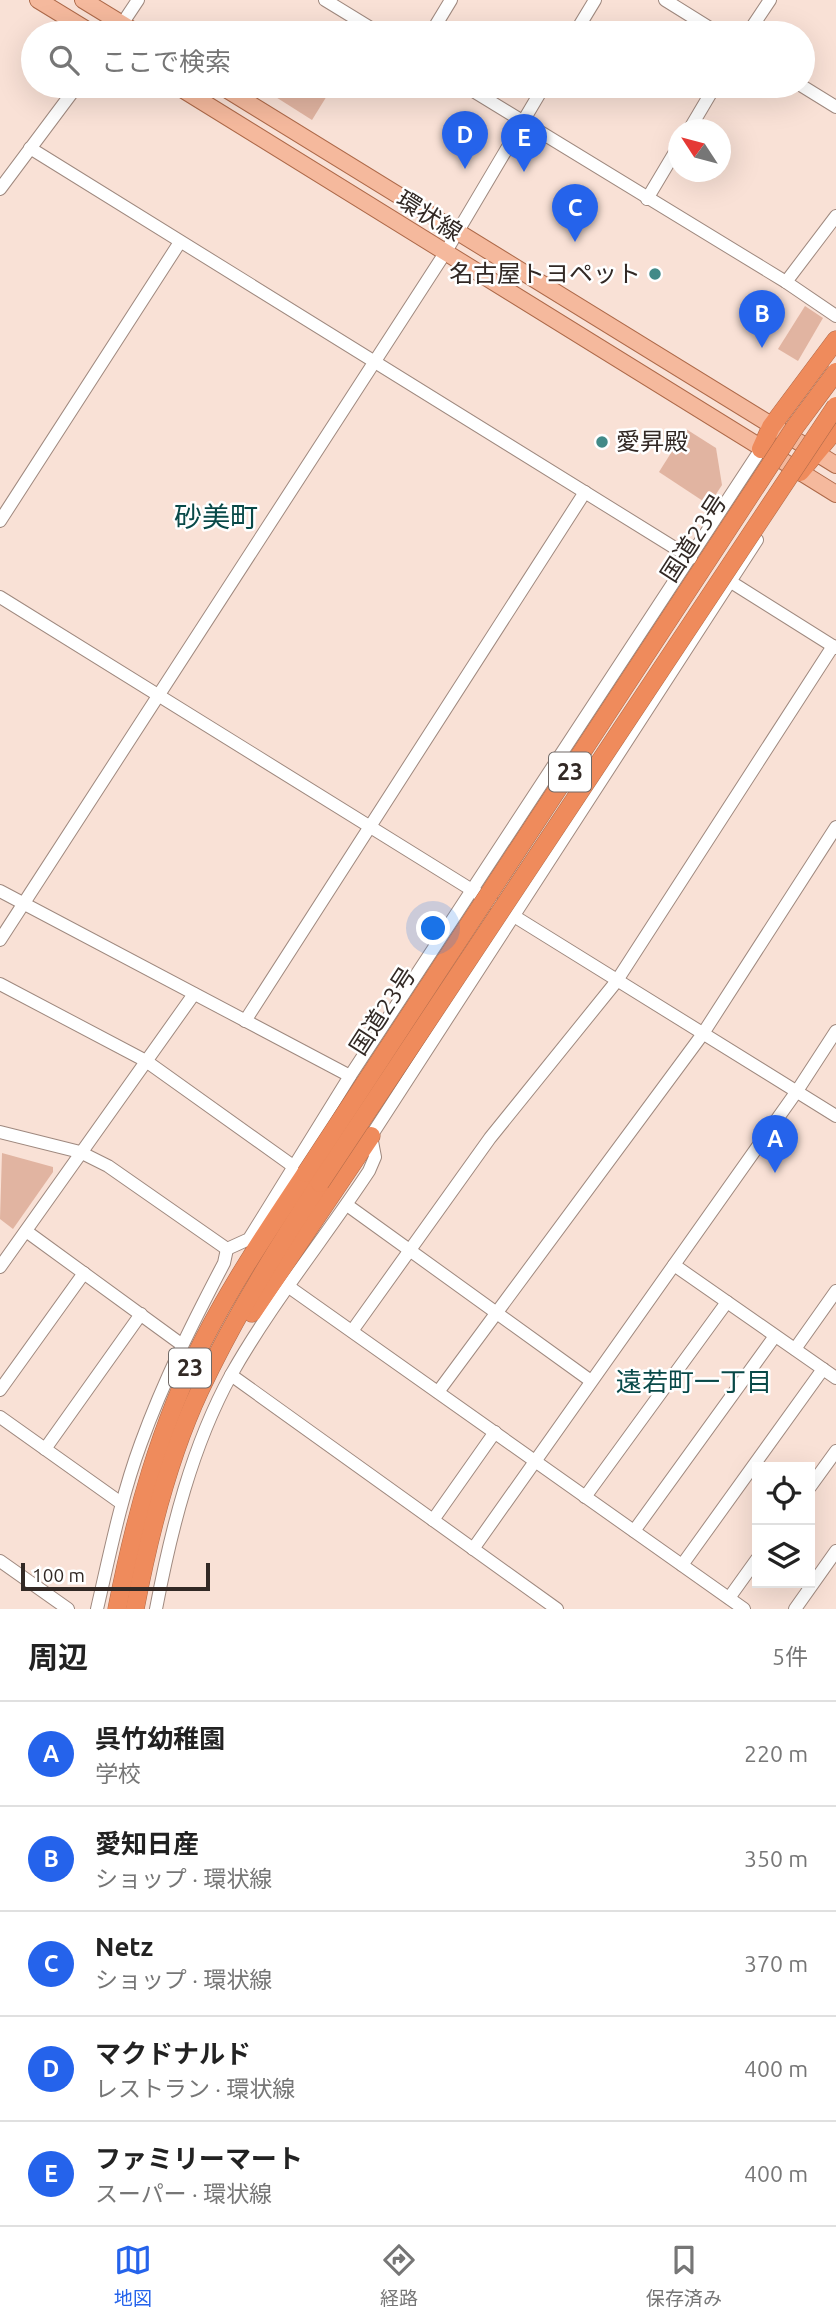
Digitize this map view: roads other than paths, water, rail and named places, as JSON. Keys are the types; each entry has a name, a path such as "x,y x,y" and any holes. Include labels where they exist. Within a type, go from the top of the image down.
{"highway":[{"path":"761,449 771,428 836,340"},
{"name":"国道23号","path":"117,1609 142,1497 178,1394 203,1340 259,1248 795,427 836,372"},
{"name":"国道23号","path":"135,1609 159,1504 200,1391 259,1248 836,406"},
{"path":"800,472 836,429"},
{"path":"200,1391 371,1136"}],"main road":[{"path":"38,0 72,21"},
{"path":"83,0 109,21"},
{"name":"環状線","path":"196,98 836,494"},
{"name":"環状線","path":"240,98 771,428 836,465"}],"street":[{"path":"124,21 138,0"},
{"path":"325,0 359,21"},
{"path":"438,21 451,0"},
{"path":"582,21 595,0"},
{"path":"665,0 699,21"},
{"path":"756,21 770,0"},
{"path":"815,94 836,107"},
{"path":"0,189 67,98"},
{"path":"485,98 786,282 836,316"},
{"path":"0,940 445,253 537,98"},
{"path":"696,119 708,98"},
{"path":"30,148 691,558"},
{"path":"647,199 668,163"},
{"path":"786,282 836,216"},
{"path":"0,521 180,242"},
{"path":"1,1134 80,1152 108,1166 227,1249 259,1248 293,1166 761,449"},
{"path":"156,1609 178,1512 209,1424 231,1375 347,1205 375,1157 371,1136 800,472"},
{"path":"245,1021 585,492"},
{"path":"352,1331 490,1138 617,982 835,647 731,582"},
{"path":"0,597 836,1116"},
{"path":"438,1392 702,1035 836,827"},
{"path":"0,891 350,1076"},
{"path":"0,984 146,1061 293,1166"},
{"path":"0,1267 194,994"},
{"path":"473,1549 797,1091 836,1031"},
{"path":"347,1205 592,1381"},
{"path":"26,1231 181,1344"},
{"path":"97,1609 121,1503 140,1444 181,1344 224,1263 227,1249"},
{"path":"674,1265 836,1378"},
{"path":"0,1390 83,1273"},
{"path":"289,1287 744,1609"},
{"path":"795,1349 836,1291"},
{"path":"585,1496 727,1302"},
{"path":"46,1449 141,1314"},
{"path":"634,1531 775,1335"},
{"path":"682,1565 823,1369"},
{"path":"231,1375 557,1609"},
{"path":"0,1417 121,1503"},
{"path":"433,1520 495,1432"},
{"path":"815,1480 836,1451"},
{"path":"795,1609 836,1551"},
{"path":"0,1561 68,1609"},
{"path":"729,1598 752,1566"}],"place":[{"name":"マクドナルド","path":"465,169"},
{"name":"ファミリーマート","path":"524,172"},
{"name":"Netz","path":"575,242"},
{"name":"名古屋トヨペット","path":"655,274"},
{"name":"愛知日産","path":"762,348"},
{"name":"愛昇殿","path":"602,442"},
{"name":"呉竹幼稚園","path":"775,1173"}],"district":[{"name":"砂美町","path":"216,517"},
{"name":"遠若町一丁目","path":"694,1382"}]}
